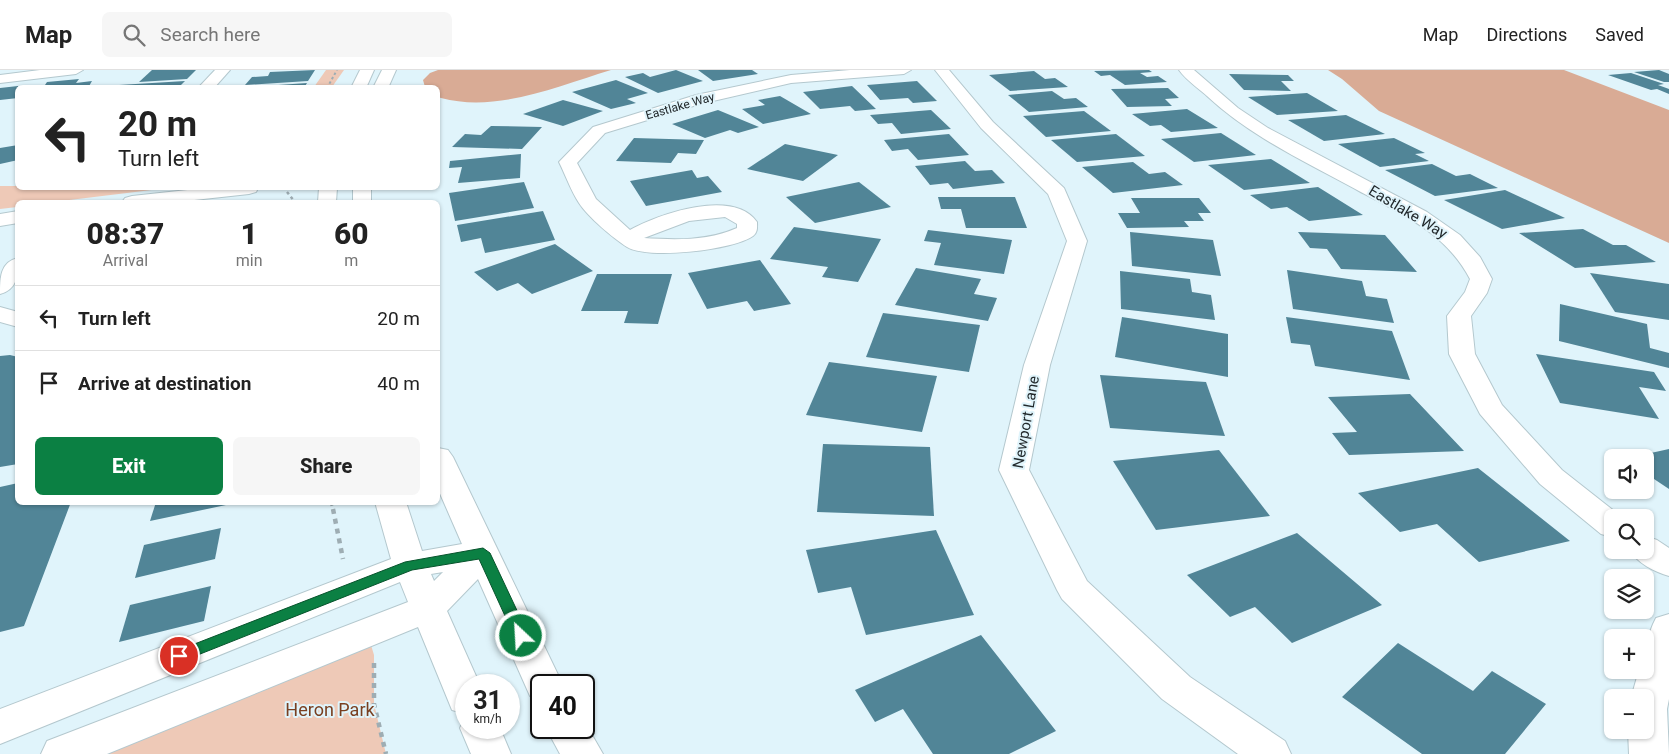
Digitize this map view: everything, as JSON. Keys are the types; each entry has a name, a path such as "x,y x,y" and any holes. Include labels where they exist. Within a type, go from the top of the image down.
{"street":[{"path":"0,79 76,70"},
{"path":"208,85 223,70"},
{"path":"360,85 367,70"},
{"path":"382,85 389,70"},
{"name":"Eastlake Way","path":"629,239 639,231 700,213 723,211 738,215 747,222 747,231 728,240 714,243 668,246 636,244 629,239 588,202 568,162 599,130 696,100 790,79 904,70"},
{"name":"Newport Lane","path":"942,70 987,125 1057,192 1078,241 1036,365 1014,470 1074,590 1176,688 1271,754"},
{"name":"Eastlake Way","path":"1186,70 1232,112 1262,131 1420,216 1453,239 1472,262 1481,279 1476,293 1459,316 1462,354 1490,408 1551,477 1604,520"},
{"path":"149,200 231,190"},
{"path":"0,220 15,218"},
{"path":"0,288 15,268"},
{"path":"0,288 15,286"},
{"path":"0,314 15,319"},
{"path":"440,461 539,674"},
{"path":"391,505 410,565 455,674"},
{"path":"0,727 410,565 483,553"},
{"path":"61,754 427,609 483,553"},
{"path":"1654,554 1669,564"},
{"path":"1649,754 1647,709 1669,628"},
{"path":"485,739 492,754"},
{"path":"573,739 583,754"}],"path":[{"path":"329,85 337,70"},
{"path":"287,192 293,200"},
{"path":"331,505 343,560"},
{"path":"374,655 374,704 386,754"}],"green space":[{"path":"326,70 344,70 333,85 315,85"},
{"path":"0,186 15,186 15,190 152,190 69,200 15,200 15,207 0,209"},
{"name":"Heron Park","path":"371,645 374,655 374,704 386,754 107,754"}],"shaded area":[{"path":"438,70 611,70 527,96 484,102 462,102 440,98 440,85 424,85 423,80 430,73"},
{"path":"1328,70 1564,70 1669,110 1669,243 1379,111 1342,79"}],"building":[{"path":"152,70 196,70 187,79 139,82"},
{"path":"315,70 308,81 245,85 252,77 268,76 270,72"},
{"path":"676,70 703,81 658,93 625,77 643,73 650,77"},
{"path":"698,70 752,70 758,74 713,81"},
{"path":"1149,70 1152,72 1140,73 1147,77 1158,76 1167,82 1125,85 1110,75 1101,76 1094,71"},
{"path":"1659,70 1669,74 1669,82 1634,72"},
{"path":"1034,71 1045,79 1055,78 1068,87 1010,91 989,75"},
{"path":"1631,73 1664,84 1658,85 1669,89 1669,94 1657,89 1651,90 1608,75"},
{"path":"1229,74 1288,75 1294,81 1281,81 1291,91 1244,90"},
{"path":"79,79 76,83 92,81 90,85 45,85 47,82"},
{"path":"616,80 648,93 627,99 636,103 611,109 572,92"},
{"path":"185,81 181,85 119,85"},
{"path":"917,81 937,101 913,103 908,98 880,100 867,85"},
{"path":"307,83 306,85 278,85"},
{"path":"15,86 15,98 0,100 0,88"},
{"path":"852,86 876,109 855,111 850,106 820,109 803,92"},
{"path":"1168,88 1179,98 1165,99 1172,106 1127,107 1111,89"},
{"path":"1052,91 1064,99 1076,98 1088,107 1029,112 1008,95"},
{"path":"1307,93 1338,111 1277,115 1248,97"},
{"path":"780,96 811,114 763,124 742,109 765,105 758,100"},
{"path":"563,100 603,111 563,126 523,114"},
{"path":"1187,109 1218,128 1171,132 1161,125 1150,126 1132,114"},
{"path":"718,110 759,127 738,133 730,130 705,138 672,124"},
{"path":"931,110 951,129 901,134 892,123 878,124 870,115"},
{"path":"1084,111 1111,131 1046,137 1023,116"},
{"path":"1346,115 1385,134 1324,141 1288,120"},
{"path":"491,126 542,127 522,149 452,147 465,134 481,135"},
{"path":"1221,133 1256,155 1194,162 1161,139"},
{"path":"949,134 969,155 918,160 908,149 892,151 884,140"},
{"path":"1116,134 1145,156 1077,162 1051,140"},
{"path":"634,138 704,140 696,154 678,153 671,163 616,161"},
{"path":"1394,138 1425,153 1415,154 1429,161 1380,167 1338,144"},
{"path":"785,144 838,155 803,181 747,169"},
{"path":"15,146 15,161 0,164 0,148"},
{"path":"521,154 520,178 458,183 462,167 449,168 450,161"},
{"path":"1271,159 1310,183 1244,190 1208,165"},
{"path":"965,161 975,171 992,170 1005,183 953,189 948,183 930,185 915,166"},
{"path":"1133,162 1149,174 1165,172 1183,185 1113,193 1082,167"},
{"path":"1432,164 1456,176 1470,174 1498,188 1435,196 1385,170"},
{"path":"692,170 697,178 708,176 722,192 646,206 630,181"},
{"path":"524,182 534,208 455,221 449,193"},
{"path":"859,182 891,207 815,223 786,197"},
{"path":"1318,187 1363,215 1309,221 1287,207 1271,209 1250,195"},
{"path":"1505,190 1565,218 1502,229 1444,200"},
{"path":"938,197 1015,197 1027,228 966,228 961,209 941,209"},
{"path":"1131,198 1199,198 1211,213 1198,213 1204,221 1184,221 1189,227 1127,228 1118,213 1140,213"},
{"path":"543,211 555,240 485,253 481,238 461,242 457,225"},
{"path":"794,227 881,239 858,282 822,277 828,267 770,259"},
{"path":"1583,229 1613,245 1626,245 1656,262 1575,268 1519,233"},
{"path":"928,230 1012,240 1004,274 934,265 941,243 924,241"},
{"path":"1130,232 1213,240 1221,276 1132,266"},
{"path":"1298,232 1385,235 1417,272 1341,269 1327,249 1310,248"},
{"path":"555,244 593,271 532,294 518,283 497,291 474,272"},
{"path":"760,260 791,304 754,311 747,301 707,309 688,273"},
{"path":"916,268 981,279 974,294 997,298 988,321 895,305"},
{"path":"1287,270 1362,281 1366,296 1387,299 1394,323 1293,309"},
{"path":"1120,271 1190,279 1192,292 1211,295 1215,320 1121,309"},
{"path":"1590,273 1669,284 1669,320 1615,312"},
{"path":"597,274 672,274 658,324 624,323 628,311 581,311"},
{"path":"1560,304 1647,324 1650,348 1669,353 1669,368 1559,341"},
{"path":"883,313 980,325 969,372 866,357"},
{"path":"1122,317 1228,334 1228,377 1115,357"},
{"path":"1286,317 1392,331 1410,380 1315,366 1310,345 1291,343"},
{"path":"1536,354 1654,372 1666,391 1639,387 1659,419 1560,403"},
{"path":"0,356 15,356 15,464 0,467"},
{"path":"829,362 937,376 922,432 806,415"},
{"path":"1100,375 1206,382 1225,436 1110,428"},
{"path":"1410,394 1464,451 1349,455 1332,433 1357,432 1328,397"},
{"path":"823,444 930,447 934,516 817,512"},
{"path":"1669,449 1669,489 1654,479 1654,452"},
{"path":"1219,450 1270,516 1156,530 1113,461"},
{"path":"1478,468 1570,541 1479,562 1437,524 1400,532 1358,493"},
{"path":"15,484 15,505 70,505 24,626 0,632 0,487"},
{"path":"155,505 226,505 150,521"},
{"path":"221,528 215,559 135,578 144,545"},
{"path":"936,530 974,615 866,635 851,587 818,593 806,550"},
{"path":"1297,533 1382,605 1292,643 1255,607 1230,617 1187,575"},
{"path":"211,586 204,621 119,642 130,605"},
{"path":"981,635 1056,731 1009,754 933,754 903,709 875,722 855,690"},
{"path":"1398,643 1473,691 1492,671 1546,704 1505,754 1422,754 1342,697"}],"route":[{"path":"179,656 410,565 483,553 521,636"}]}
